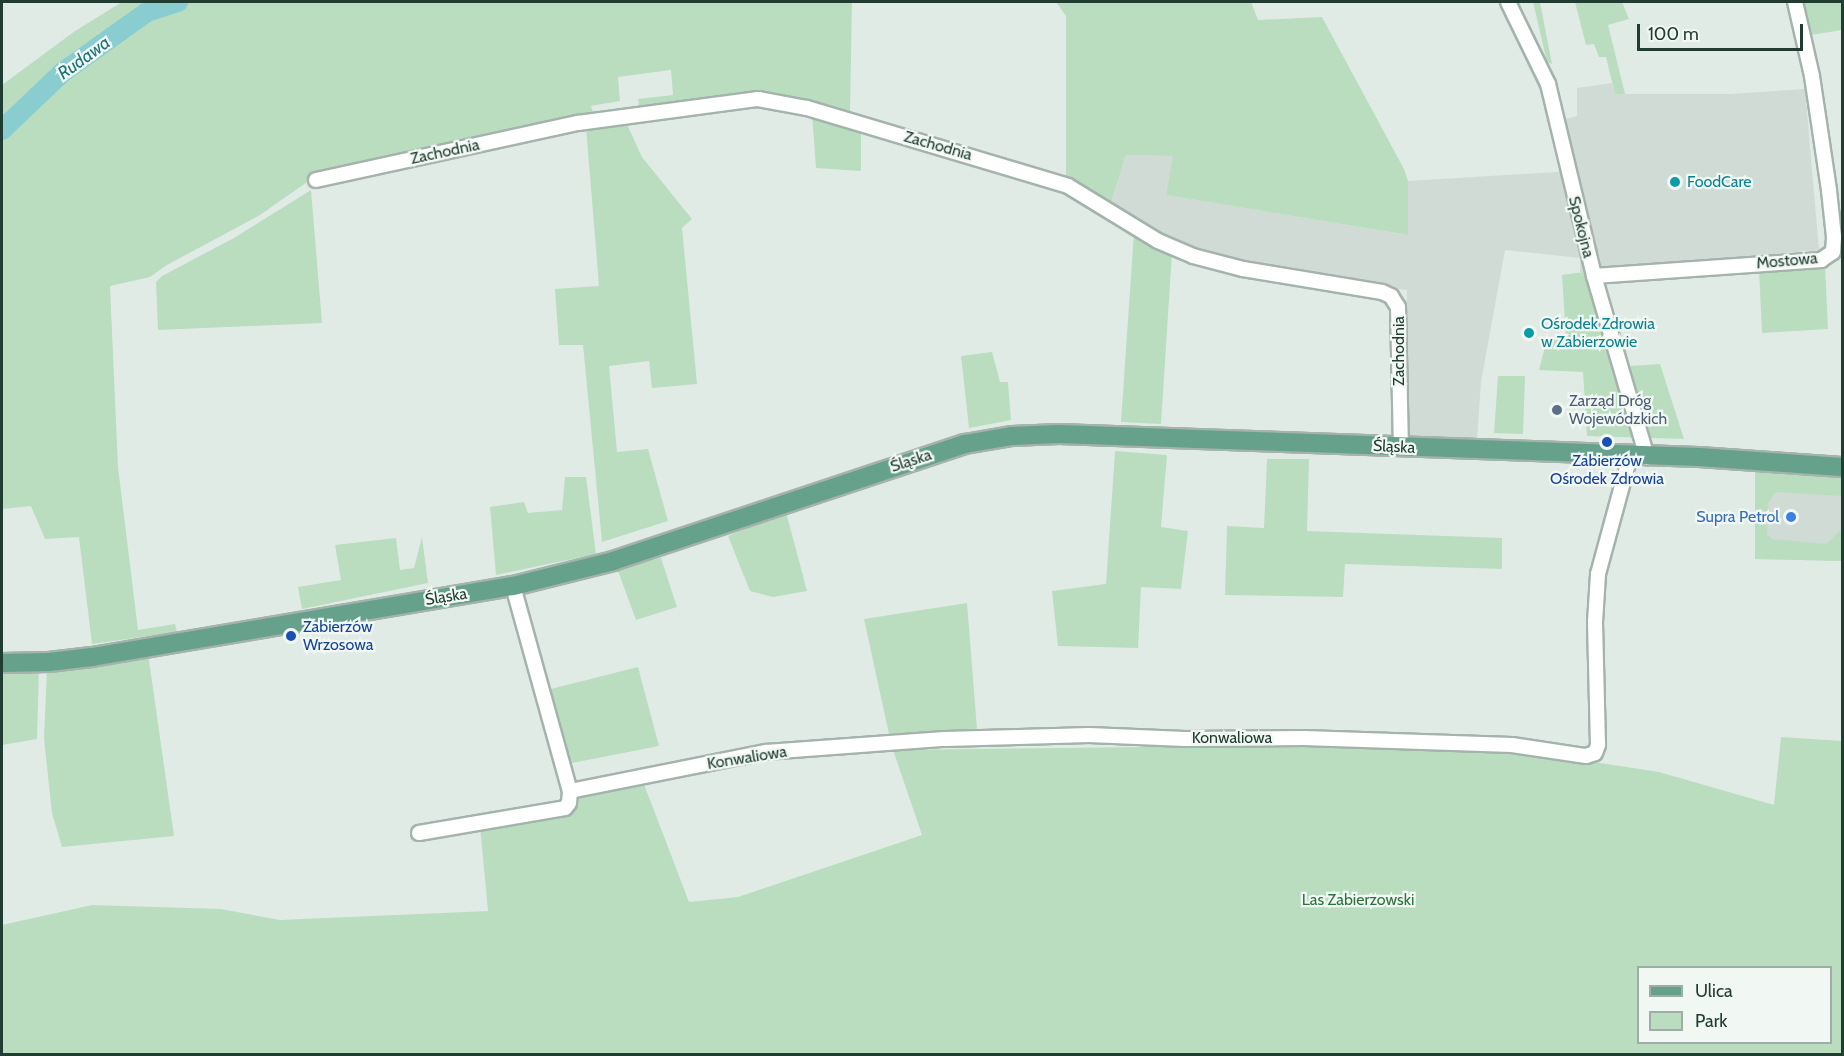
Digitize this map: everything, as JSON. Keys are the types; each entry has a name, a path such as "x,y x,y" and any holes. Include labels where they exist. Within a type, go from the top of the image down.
{"main road":[{"name":"Śląska","path":"2,663 49,662 92,657 513,586 613,561 898,465 965,444 1001,438 1059,434 1700,457 1842,466"}],"street":[{"name":"Spokojna","path":"1508,2 1548,84 1638,456"},
{"name":"Mostowa","path":"1594,276 1821,260 1833,252 1834,237 1829,190 1812,76 1795,2"},
{"name":"Zachodnia","path":"316,180 578,123 758,99 807,108 1068,186 1158,241 1193,256 1243,269 1382,292 1391,296 1398,307 1401,447"},
{"name":"Konwaliowa","path":"570,791 766,752 997,736 1400,741 1512,745 1586,756 1595,753 1599,739 1595,622 1598,574 1638,456"},
{"path":"419,833 565,808 569,803 570,791 513,586"}],"shaded area":[{"path":"1612,83 1615,94 1729,94 1805,89 1819,250 1580,272 1580,258 1505,250 1481,382 1477,439 1406,438 1407,290 1249,266 1168,240 1111,204 1126,155 1174,156 1166,195 1407,235 1408,181 1572,171 1562,120 1577,116 1577,88"},
{"path":"1755,479 1842,485 1842,561 1755,559"}],"green space":[{"path":"122,2 852,2 850,114 756,93 640,112 638,99 673,95 671,70 618,77 620,101 591,106 594,115 335,169 313,178 260,215 167,265 150,277 110,286 118,467 138,630 175,624 177,632 92,644 79,537 45,539 31,506 2,509 2,85 75,31"},
{"path":"1056,2 1251,2 1258,20 1322,17 1404,169 1408,181 1408,235 1166,195 1173,156 1126,155 1111,203 1066,180 1066,16"},
{"path":"1533,2 1540,2 1552,64 1547,62"},
{"path":"1575,2 1622,2 1629,19 1608,25 1625,94 1615,94 1606,57 1599,57 1594,44 1586,45"},
{"path":"1804,2 1842,2 1842,30 1811,35"},
{"path":"812,114 861,130 861,171 816,168"},
{"path":"625,120 642,157 692,219 682,228 697,384 652,388 649,361 609,366 617,452 648,449 668,521 602,542 583,345 559,345 555,289 599,286 586,127"},
{"path":"311,190 322,323 158,330 156,282 162,276 234,238"},
{"path":"1134,232 1172,253 1161,424 1121,422"},
{"path":"1825,266 1828,329 1762,333 1759,269"},
{"path":"1584,272 1615,367 1660,364 1684,439 1587,436 1583,372 1539,370 1547,339 1566,338 1562,275"},
{"path":"992,352 1000,382 1008,382 1011,420 969,428 961,356"},
{"path":"1498,376 1525,376 1523,434 1494,433"},
{"path":"1115,451 1167,455 1161,527 1188,531 1181,589 1141,587 1138,648 1058,646 1052,591 1106,584"},
{"path":"1267,459 1309,459 1307,531 1502,538 1502,569 1345,564 1343,597 1225,595 1227,526 1264,528"},
{"path":"1761,468 1842,478 1842,496 1776,492 1768,503 1767,535 1773,539 1826,544 1842,529 1842,561 1755,559 1755,472"},
{"path":"565,477 586,477 596,554 496,575 490,507 524,502 528,513 562,510"},
{"path":"786,512 807,591 773,597 750,591 728,536"},
{"path":"422,537 428,583 302,609 298,587 341,580 335,545 396,538 400,570 414,568"},
{"path":"661,558 677,607 636,620 617,568"},
{"path":"967,603 977,729 889,734 864,619"},
{"path":"148,653 174,836 62,847 52,813 44,739 47,668"},
{"path":"638,667 659,746 567,764 547,690"},
{"path":"39,668 37,739 2,745 2,669"},
{"name":"Las Zabierzowski","path":"1781,737 1842,741 1842,1054 2,1054 2,925 92,905 221,909 280,920 488,911 480,826 577,809 573,790 642,779 689,902 738,897 922,835 893,750 1321,745 1515,750 1659,772 1774,805"}],"waterway":[{"name":"Rudawa","path":"2,130 63,72 147,12 178,2"}],"place":[{"name":"FoodCare","path":"1675,182"},
{"name":"Ośrodek Zdrowia w Zabierzowie","path":"1529,333"},
{"name":"Zarząd Dróg Wojewódzkich","path":"1557,410"},
{"name":"Zabierzów Ośrodek Zdrowia","path":"1607,442"},
{"name":"Supra Petrol","path":"1791,517"},
{"name":"Zabierzów Wrzosowa","path":"291,636"}]}
